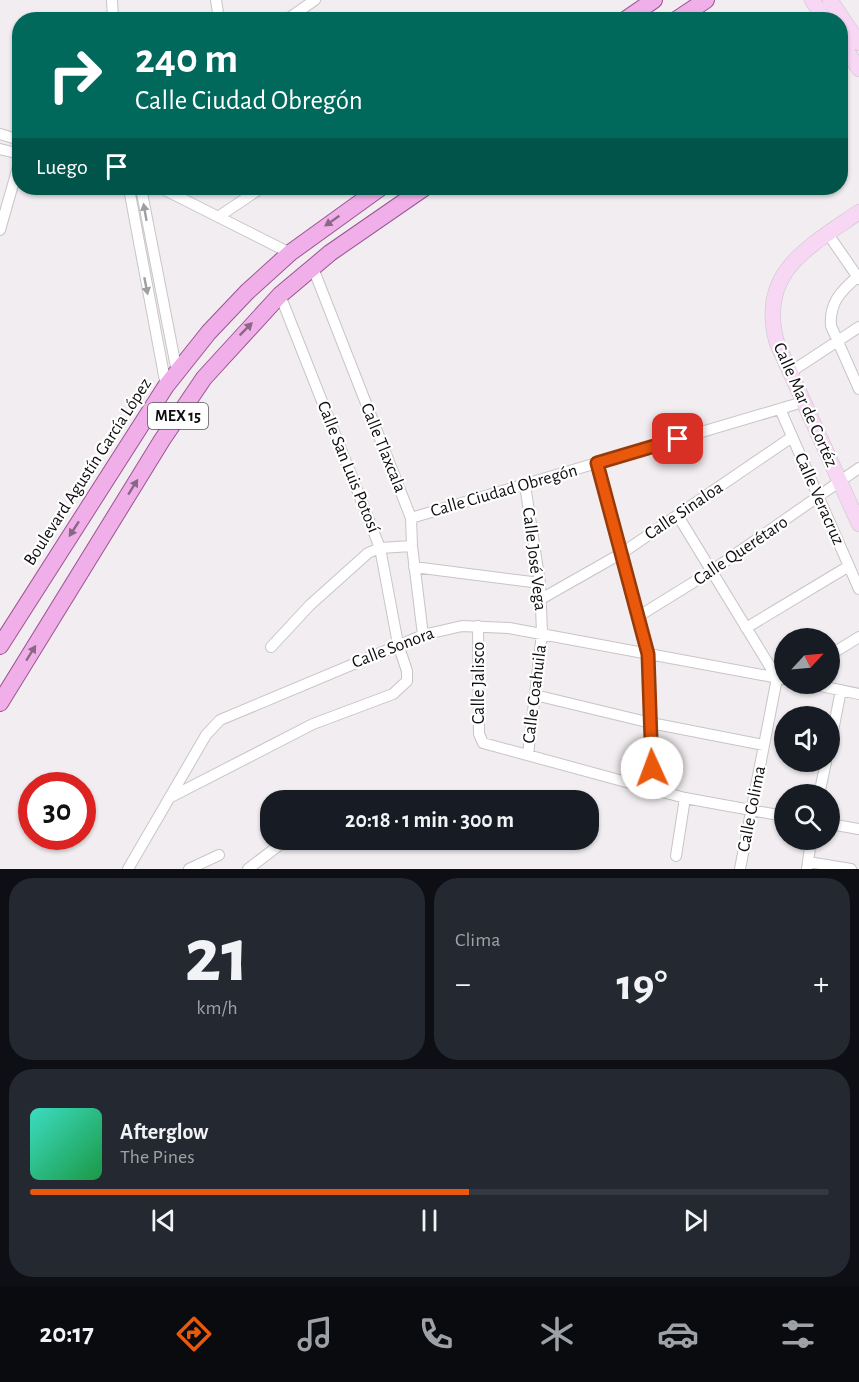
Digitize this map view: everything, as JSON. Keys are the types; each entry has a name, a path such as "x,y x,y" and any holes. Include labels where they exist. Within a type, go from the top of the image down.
{"main road":[{"path":"637,12 654,0"},
{"path":"688,12 706,0"},
{"name":"Boulevard Agustín García López","path":"0,646 177,372 247,292 290,253 370,195"},
{"name":"MEX 15","path":"0,703 162,440 204,378 238,338 280,295 375,220 413,195"}],"street":[{"path":"298,12 315,0"},
{"path":"848,27 859,43"},
{"path":"848,53 859,69"},
{"path":"0,230 12,188"},
{"path":"130,195 166,386"},
{"path":"142,195 177,372"},
{"path":"175,195 290,253"},
{"path":"218,217 251,195"},
{"name":"Calle Mar de Cortéz","path":"859,212 799,255 785,270 773,299 773,328 789,373 859,524"},
{"path":"828,234 858,278 840,293 831,308 831,326 859,389"},
{"path":"142,264 154,262"},
{"name":"Calle Tlaxcala","path":"313,268 411,518 414,567 423,635"},
{"name":"Calle San Luis Potosí","path":"168,799 313,724 393,694 404,686 407,671 398,644 380,548 280,295"},
{"path":"789,373 859,327"},
{"name":"Calle Ciudad Obregón","path":"411,518 803,402"},
{"name":"Calle Veracruz","path":"780,409 859,589"},
{"name":"Calle Sinaloa","path":"541,599 622,553 792,437"},
{"path":"597,463 648,654 653,790"},
{"name":"Calle Querétaro","path":"639,616 710,572 859,468"},
{"name":"Calle José Vega","path":"525,485 540,583 542,633"},
{"path":"678,516 710,572 774,668"},
{"path":"270,646 310,605 368,553 380,548 412,546"},
{"path":"746,628 849,566"},
{"path":"414,567 540,583"},
{"name":"Calle Sonora","path":"128,869 206,735 220,720 423,635 478,626 542,633 774,677"},
{"name":"Calle Jalisco","path":"478,626 481,740 487,745 528,755"},
{"name":"Calle Coahuila","path":"528,755 542,633"},
{"path":"840,649 859,637"},
{"path":"838,706 841,690 859,694"},
{"name":"Calle Colima","path":"740,869 764,745 777,694"},
{"path":"535,695 651,723 764,745"},
{"path":"528,755 685,798 774,814"},
{"path":"676,856 685,798"},
{"path":"840,826 859,830"},
{"path":"248,869 273,850"},
{"path":"810,850 808,866 851,869"},
{"path":"189,869 219,855"}],"route":[{"path":"652,768 648,654 597,463 678,439"}]}
